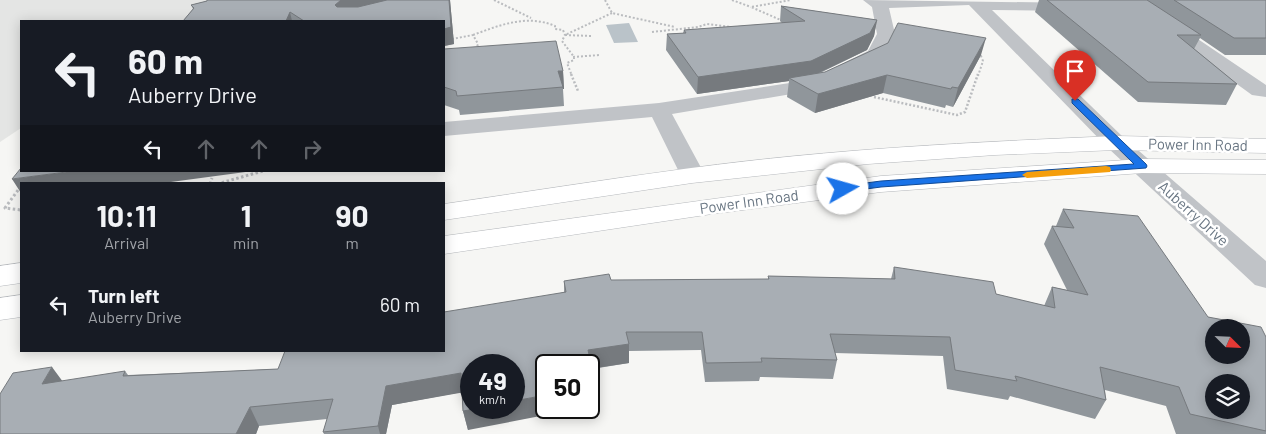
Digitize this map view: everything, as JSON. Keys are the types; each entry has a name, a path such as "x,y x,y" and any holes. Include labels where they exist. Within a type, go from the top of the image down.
{"main road":[{"name":"Power Inn Road","path":"445,212 692,175 868,157 995,148 1116,143 1266,146"},
{"name":"Power Inn Road","path":"445,245 712,206 881,184 1142,166 1266,168"},
{"path":"0,276 20,273"},
{"path":"0,309 20,306"}],"street":[{"path":"445,129 659,110 814,85 876,55 886,34 876,2 974,2 1092,6"},
{"name":"Auberry Drive","path":"974,2 1116,143 1266,278"},
{"path":"1111,7 1135,4 1259,91 1266,91"},
{"path":"659,110 692,175"}],"path":[{"path":"494,0 532,18 547,21 555,26 555,29 563,30 566,35"},
{"path":"605,0 612,13"},
{"path":"732,0 787,23"},
{"path":"751,7 791,0"},
{"path":"573,57 562,41 566,35 612,13 679,28"},
{"path":"452,39 532,18"},
{"path":"652,32 707,24 733,27"},
{"path":"473,35 478,44 476,56"},
{"path":"566,35 591,36"},
{"path":"874,97 957,114 965,112 983,61 981,56 971,51"},
{"path":"573,57 600,55"},
{"path":"573,57 574,60 567,63 578,92"},
{"path":"226,182 260,172"},
{"path":"211,182 212,178"},
{"path":"20,187 5,208 20,210"}],"shaded area":[{"path":"0,0 214,0 184,20 20,20 20,129 0,142"},
{"path":"629,23 638,42 614,43 606,25"}],"building":[{"path":"341,0 335,5 337,7 358,7 387,0 449,0 451,27 445,29 445,20 302,20 290,12 286,20 184,20 194,8 191,5 207,1"},
{"path":"1047,0 1147,0 1201,35 1177,35 1237,84 1148,82"},
{"path":"1174,0 1266,0 1266,38 1234,38"},
{"path":"781,6 877,20 870,33 811,61 698,77 667,34 686,33 684,30 805,21"},
{"path":"898,23 986,38 958,88 952,87 951,89 887,75 818,94 789,78 825,72 888,43"},
{"path":"556,41 563,71 558,71 563,87 457,96 456,91 445,87 445,49"},
{"path":"20,169 20,172 66,172 12,179"},
{"path":"1063,209 1138,216 1208,317 1219,319 1205,319 1205,364 1250,364 1250,325 1261,327 1266,337 1266,431 1212,419 1250,419 1250,374 1205,374 1205,417 1190,414 1179,387 1100,367 1106,400 1015,376 1017,381 955,370 950,337 830,334 837,360 761,358 762,362 706,363 702,332 626,332 629,344 588,350 589,354 535,354 535,397 525,399 525,354 460,354 460,373 386,386 378,426 323,432 333,399 250,407 236,434 0,434 0,394 13,373 52,367 42,384 125,371 123,376 278,369 285,352 445,352 445,312 566,292 564,281 609,274 611,280 769,279 768,276 895,279 894,267 993,282 996,294 1055,308 1052,287 1088,295 1052,226 1074,228"}],"slow traffic":[{"path":"1027,175 1106,170"}],"route":[{"path":"843,189 881,184 1078,172 1142,166 1116,143 1075,101"}]}
